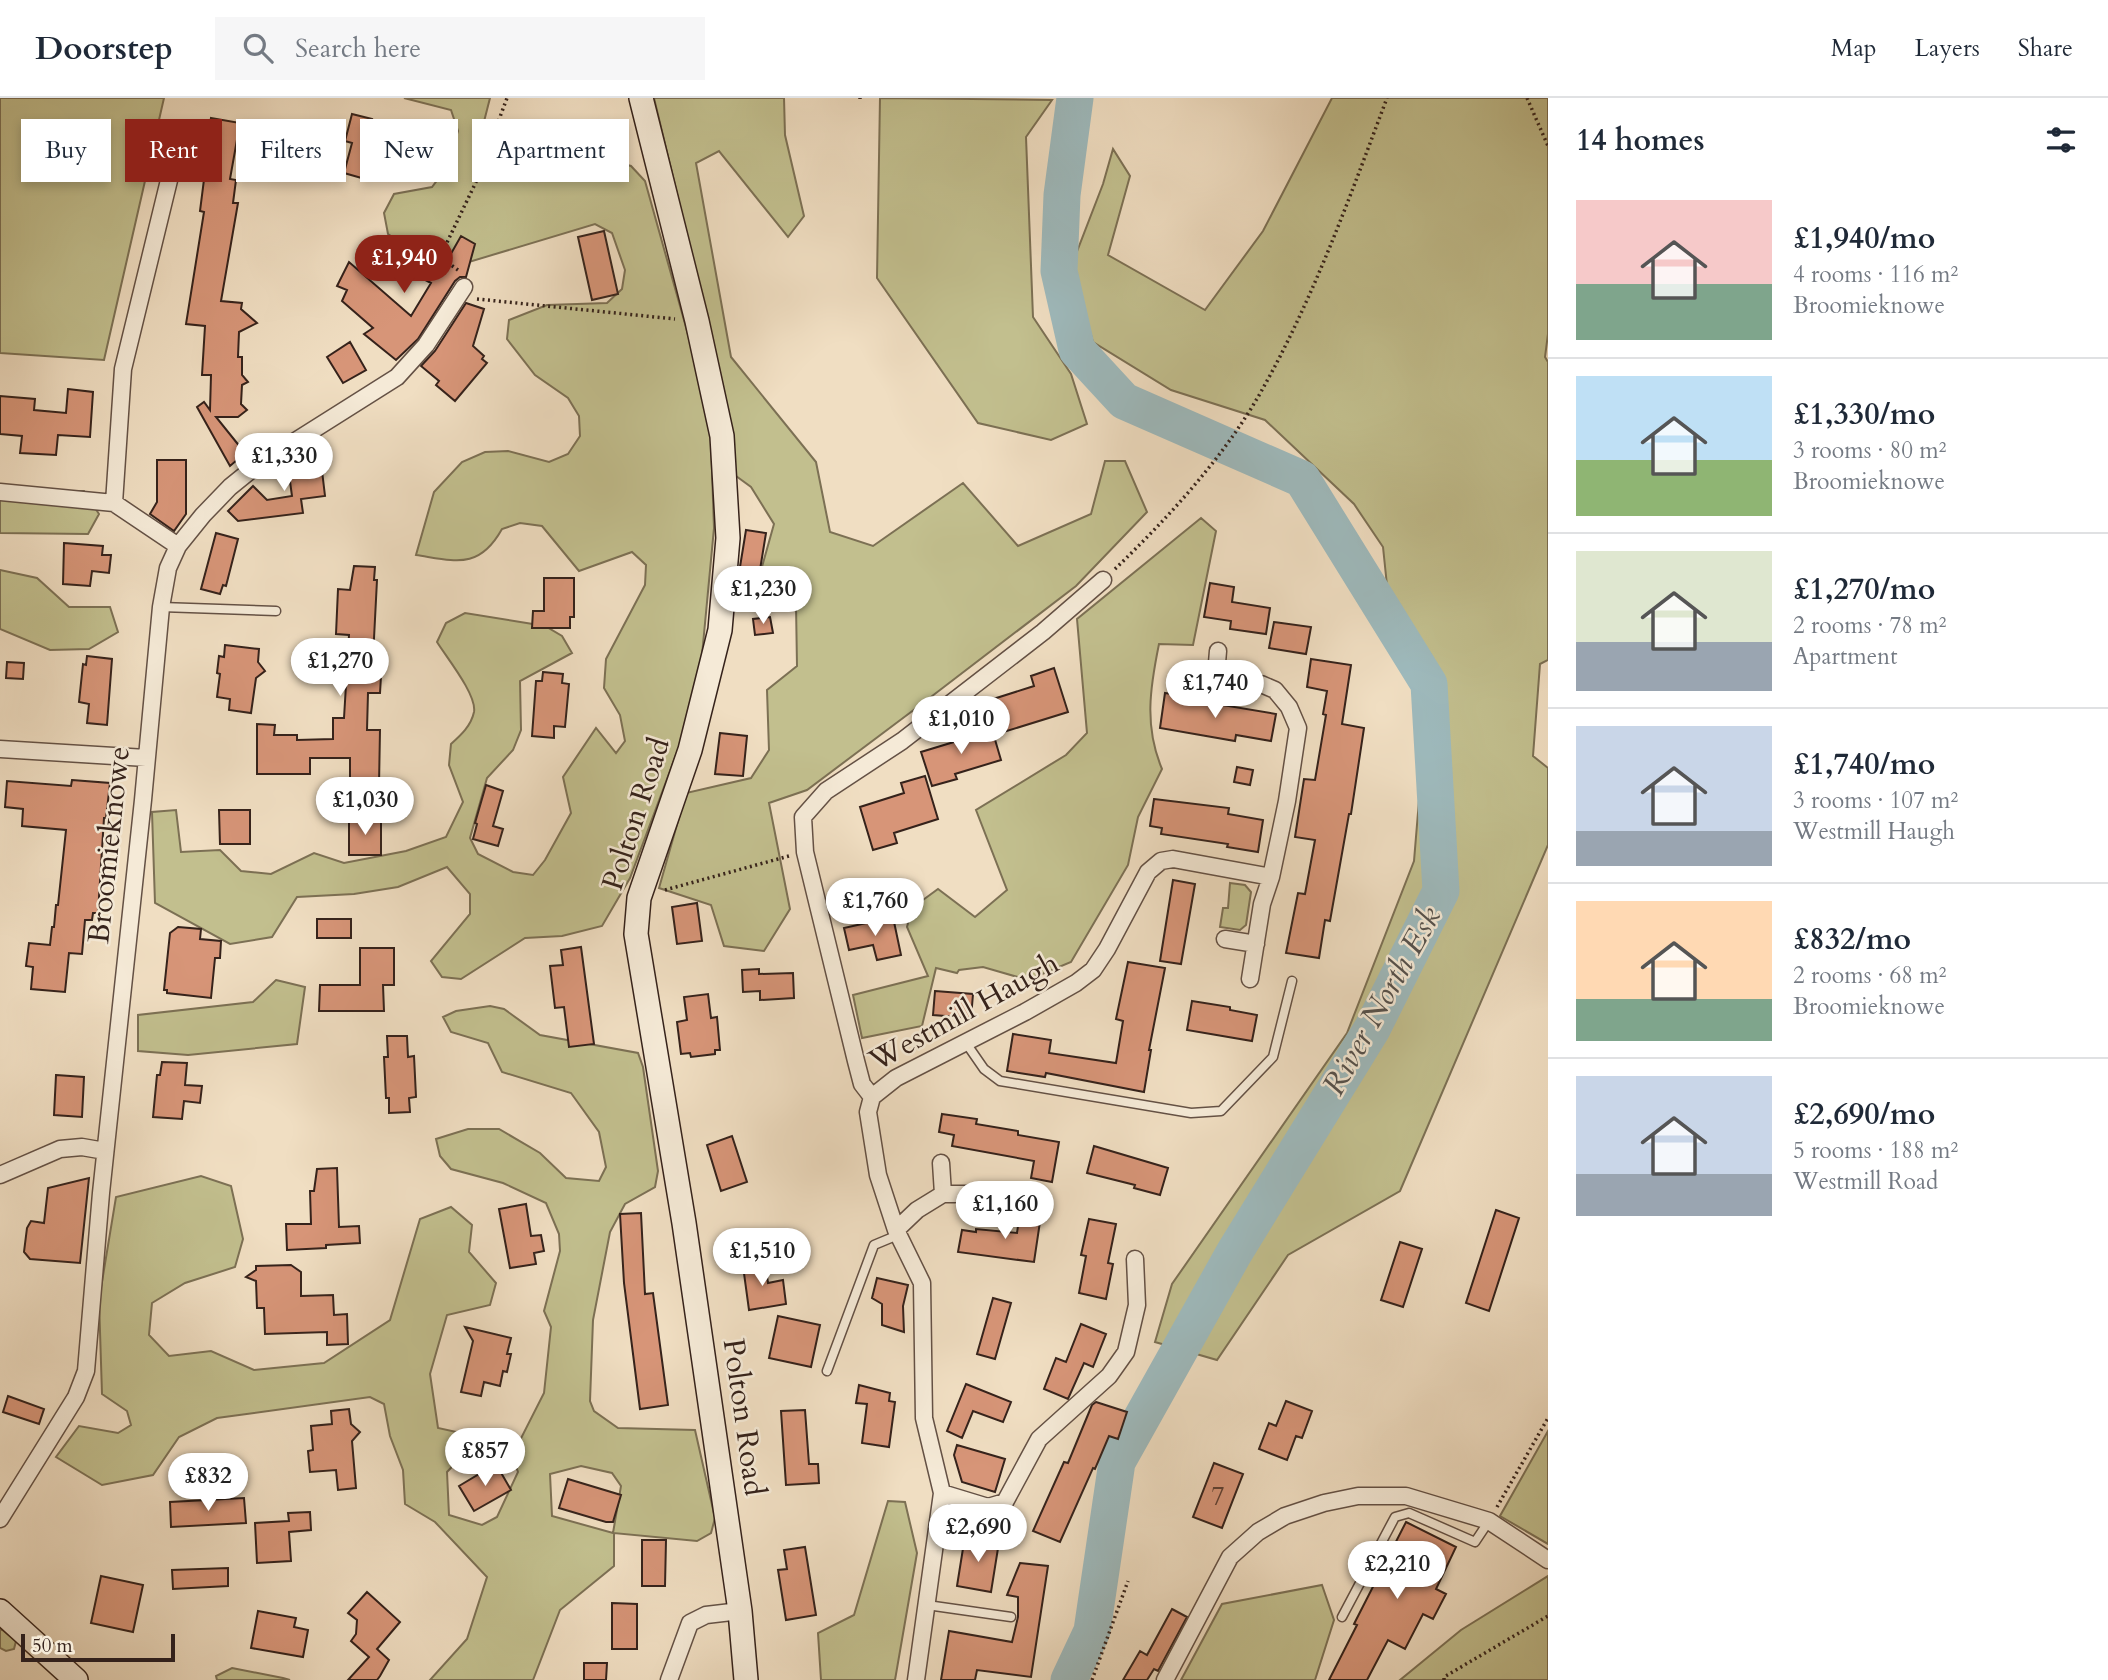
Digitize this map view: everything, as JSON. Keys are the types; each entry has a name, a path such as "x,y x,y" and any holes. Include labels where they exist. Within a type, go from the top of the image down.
{"street":[{"name":"Polton Road","path":"641,98 722,436 729,538 720,629 690,750 639,898 636,934 686,1236 740,1611 746,1680"},
{"path":"114,503 123,369 169,182"},
{"name":"Broomieknowe","path":"0,1519 76,1397 86,1371 105,1151 161,607 168,568 178,546 212,506 256,466 397,377 426,345 461,292"},
{"path":"0,492 114,503 178,546"},
{"path":"916,1680 943,1493 925,1418 922,1283 897,1232 878,1175 868,1112 872,1097 862,1084 805,852 803,817 827,791 902,741 1043,632 1103,580"},
{"path":"1216,675 1219,650"},
{"path":"1189,671 1261,684 1275,690 1289,708 1298,728 1287,801 1271,877 1262,904 1250,979"},
{"path":"0,749 146,758"},
{"name":"Westmill Haugh","path":"872,1097 895,1078 1076,983 1093,970 1148,872 1161,861 1173,859 1271,877"},
{"path":"1225,940 1256,944"},
{"path":"0,1175 60,1149 82,1147 105,1151"},
{"path":"941,1163 943,1194"},
{"path":"897,1232 917,1210 943,1194 992,1194"},
{"path":"943,1493 988,1507 1005,1502 1039,1439 1109,1376 1126,1352 1137,1305 1135,1259"},
{"path":"1165,1680 1230,1557 1258,1532 1285,1516 1324,1503 1357,1496 1406,1496 1489,1521 1548,1560"},
{"path":"0,1611 76,1680"},
{"path":"669,1680 690,1623 706,1615 740,1611"}],"lane":[{"path":"161,607 276,611"},
{"path":"966,1043 984,1069 1000,1081 1191,1113 1221,1111 1273,1057 1292,981"},
{"path":"827,1371 874,1245 897,1232"},
{"path":"1342,1617 1395,1517 1409,1513 1475,1542 1489,1521"},
{"path":"927,1605 1011,1617"}],"path":[{"path":"507,98 476,182 440,257 464,275 461,292 696,321"},
{"path":"1103,580 1142,543 1216,456 1256,399 1283,351 1336,234 1387,98"},
{"path":"1527,98 1548,146"},
{"path":"639,898 805,852"},
{"path":"1489,1521 1548,1418"},
{"path":"1092,1680 1128,1581"},
{"path":"1444,1680 1444,1677 1548,1616"}],"shaded area":[{"path":"0,98 164,98 159,119 125,119 125,182 145,182 104,360 0,353"},
{"path":"404,98 490,98 485,119 472,119 472,182 629,182 629,165 645,181 710,413 714,528 702,655 679,747 630,878 602,926 562,936 525,938 461,979 442,977 431,961 470,914 470,894 447,867 398,887 354,894 297,897 272,937 230,944 155,903 152,812 176,810 181,852 220,850 241,871 271,874 314,853 344,863 406,851 446,837 463,802 449,765 451,744 471,722 474,705 466,687 437,642 446,623 465,613 545,626 562,636 572,653 520,681 521,730 513,750 487,778 470,838 478,854 513,872 533,875 545,860 571,813 563,777 596,728 616,753 625,741 620,715 604,688 606,659 645,585 646,565 632,552 579,571 542,526 520,523 502,529 493,542 475,557 455,560 416,555 434,492 462,462 485,452 508,451 549,462 568,454 580,436 579,416 568,398 535,375 507,339 509,320 547,305 607,303 622,289 625,270 612,233 595,224 459,265 423,258 388,234 384,213 394,194 432,187 436,182 458,182 458,119 454,119 451,110"},
{"path":"654,98 784,98 785,135 804,216 788,237 719,151 696,163 731,357 816,462 830,532 873,546 963,483 1018,546 1091,514 1105,461 1125,461 1147,512 1076,586 807,790 769,803 790,909 764,951 724,946 711,905 659,888 686,793 751,778 769,750 767,690 797,666 796,605 758,581 774,524 751,487 736,476 695,269"},
{"path":"880,98 1052,100 1026,137 1033,317 1071,374 1087,424 1051,440 978,423 877,278"},
{"path":"1332,98 1548,98 1548,334 1545,357 1548,362 1548,660 1540,664 1533,756 1548,768 1548,845 1400,1191 1288,1255 1217,1360 1155,1342 1172,1284 1347,1033 1414,861 1431,655 1388,595 1383,547 1354,504 1265,420 1171,390 1093,342 1071,267 1103,184 1113,149 1130,176 1108,255 1205,310 1263,231"},
{"path":"84,491 99,514 88,534 0,533 0,493"},
{"path":"1201,518 1216,531 1193,645 1159,644 1153,676 1151,722 1156,753 1162,769 1138,817 1128,865 1071,962 1028,980 983,967 959,970 957,973 936,968 922,1026 862,1038 853,995 928,976 907,927 912,908 938,889 975,917 1007,890 976,810 1066,755 1087,733 1077,619"},
{"path":"0,570 37,578 69,607 110,607 118,632 89,649 50,650 0,629"},
{"path":"1230,883 1245,885 1251,892 1246,925 1240,930 1220,927 1223,908 1228,908"},
{"path":"276,980 305,987 297,1044 188,1055 138,1051 138,1015 253,1002"},
{"path":"490,1006 504,1009 540,1035 638,1053 643,1067 658,1171 655,1187 625,1204 610,1232 593,1320 590,1401 594,1411 618,1428 695,1430 715,1518 711,1533 697,1541 614,1533 614,1566 560,1610 533,1680 430,1680 467,1639 487,1577 435,1522 405,1504 403,1470 390,1436 384,1404 370,1397 217,1418 179,1437 153,1475 102,1485 56,1457 79,1426 118,1433 131,1425 127,1411 102,1394 99,1300 116,1197 201,1176 231,1186 243,1239 235,1267 185,1283 152,1303 149,1335 169,1356 211,1351 254,1370 324,1363 390,1320 420,1219 451,1207 472,1225 469,1252 496,1283 490,1305 447,1315 430,1374 438,1428 470,1435 467,1451 447,1472 449,1515 482,1525 497,1517 518,1472 512,1456 544,1393 551,1327 544,1311 560,1251 559,1234 546,1203 503,1183 451,1169 440,1156 436,1139 468,1129 499,1129 540,1153 566,1178 599,1181 606,1167 599,1132 571,1093 502,1072 488,1043 451,1032 443,1017 456,1011","holes":["581,1466 612,1473 621,1486 613,1533 552,1516 550,1474"]},
{"path":"1548,1431 1548,1544 1500,1516"},
{"path":"888,1501 905,1502 917,1553 895,1680 821,1680 818,1633 854,1615"},
{"path":"1548,1576 1548,1680 1400,1680 1461,1630"},
{"path":"1322,1585 1334,1620 1315,1680 1181,1680 1222,1604"},
{"path":"0,1628 16,1641 14,1649 6,1651 0,1648"},
{"path":"232,1668 290,1680 217,1680 216,1676"}],"building":[{"path":"352,114 372,119 360,119 360,178 346,174 352,143 346,141"},
{"path":"222,120 236,122 236,145 230,179 236,180 233,203 238,203 221,301 242,303 241,309 257,323 239,332 238,357 242,357 242,375 248,382 242,385 241,404 247,410 238,417 216,417 245,453 230,466 197,407 204,402 210,410 211,375 202,375 205,326 186,324 204,212 200,211 204,182 222,182"},
{"path":"604,231 618,294 592,300 578,237"},
{"path":"461,236 475,244 466,277 455,281 418,339 396,360 364,334 373,328 342,301 347,290 337,286 349,262 411,316 431,283 416,275 417,272 381,254 389,238 444,266"},
{"path":"466,303 484,309 473,346 484,356 482,359 487,363 455,401 436,385 439,381 421,366 435,351"},
{"path":"350,342 366,370 343,383 327,357"},
{"path":"68,389 93,392 90,437 58,435 56,455 20,453 22,436 0,434 0,396 35,399 34,410 66,413"},
{"path":"320,454 325,496 301,499 303,513 238,521 228,511 253,486 267,500 292,496 288,467 301,466 300,457"},
{"path":"157,460 186,460 186,514 174,531 150,514 157,502"},
{"path":"746,530 766,533 759,576 739,573"},
{"path":"216,533 238,539 226,586 223,585 220,594 201,589"},
{"path":"64,543 103,546 102,555 111,555 109,573 92,571 90,586 63,584"},
{"path":"354,566 375,567 374,580 377,580 373,658 382,659 380,693 368,693 367,730 380,730 379,785 350,785 350,758 310,758 310,774 257,774 257,724 275,725 274,735 297,735 297,740 333,739 333,718 344,718 349,635 336,634 338,589 350,590"},
{"path":"544,578 574,578 574,617 570,617 570,628 532,628 533,611 544,611"},
{"path":"1210,583 1234,587 1232,602 1270,608 1266,634 1230,629 1231,621 1204,617"},
{"path":"770,617 773,633 755,635 753,619"},
{"path":"1274,622 1311,627 1306,654 1269,648"},
{"path":"225,645 259,649 258,662 265,671 256,678 251,713 229,710 230,699 217,697 219,656 224,657"},
{"path":"87,656 112,659 107,725 87,723 89,704 79,702 83,664 86,665"},
{"path":"1311,659 1351,665 1342,724 1364,728 1351,814 1330,921 1325,920 1319,958 1286,953 1298,893 1305,894 1315,840 1295,837 1304,779 1315,780 1326,715 1323,714 1327,691 1307,687"},
{"path":"7,662 24,663 23,679 6,678"},
{"path":"1054,668 1068,712 997,734 987,701 1034,686 1031,676"},
{"path":"543,672 563,674 562,683 569,684 565,727 554,726 554,738 532,736 536,681 542,681"},
{"path":"1165,693 1276,714 1271,741 1236,735 1235,741 1160,728"},
{"path":"991,726 1001,760 955,774 957,779 932,786 921,752 967,738 966,734"},
{"path":"720,733 747,736 743,776 715,774"},
{"path":"1237,767 1253,770 1250,785 1234,782"},
{"path":"925,776 938,819 894,833 897,843 873,850 860,807 904,793 901,783"},
{"path":"72,780 110,783 104,818 98,913 93,913 92,920 85,920 82,954 69,953 65,992 31,989 33,967 26,966 29,943 50,945 58,905 66,830 22,826 23,809 5,807 7,781 71,786"},
{"path":"486,785 503,791 493,826 503,829 498,846 473,839"},
{"path":"1154,799 1229,808 1228,814 1263,820 1258,852 1227,847 1228,844 1161,834 1162,828 1150,826"},
{"path":"219,810 250,810 250,844 220,844"},
{"path":"381,818 381,855 349,855 349,819"},
{"path":"1173,880 1195,884 1181,964 1160,961"},
{"path":"697,903 702,941 677,944 672,907"},
{"path":"893,917 901,955 877,960 873,945 849,950 844,928"},
{"path":"317,919 351,919 351,938 317,938"},
{"path":"178,927 201,929 200,939 221,941 220,958 215,958 211,998 167,993 167,990 164,990 170,933"},
{"path":"581,947 594,1044 569,1047 564,1007 555,1008 550,966 563,965 561,950"},
{"path":"360,948 394,948 394,985 383,985 384,1011 319,1011 320,985 360,985"},
{"path":"1128,962 1165,968 1144,1092 1046,1073 1045,1077 1007,1071 1013,1034 1051,1040 1049,1053 1116,1063 1123,1021 1116,1019"},
{"path":"759,969 759,974 793,973 794,998 760,1000 760,991 743,992 742,970"},
{"path":"935,991 973,994 971,1018 933,1015"},
{"path":"708,994 711,1018 717,1017 720,1050 715,1050 715,1054 691,1057 690,1053 681,1054 677,1022 687,1020 684,997"},
{"path":"1192,1001 1230,1007 1230,1010 1257,1015 1252,1041 1187,1030"},
{"path":"387,1036 407,1036 408,1057 414,1056 416,1097 409,1098 410,1112 389,1113 384,1057 388,1057"},
{"path":"162,1062 187,1063 185,1085 202,1086 200,1103 184,1101 182,1119 153,1117 157,1075 160,1075"},
{"path":"56,1075 84,1077 82,1117 54,1115"},
{"path":"942,1114 977,1119 976,1124 1059,1142 1052,1182 1031,1178 1034,1161 952,1146 954,1135 939,1132"},
{"path":"732,1136 747,1182 721,1191 707,1145"},
{"path":"1094,1146 1168,1168 1160,1195 1134,1188 1135,1185 1087,1173"},
{"path":"337,1168 339,1227 359,1226 360,1243 287,1250 286,1224 311,1224 310,1191 314,1191 317,1169"},
{"path":"89,1178 80,1263 30,1259 24,1252 27,1228 31,1221 44,1223 48,1188"},
{"path":"526,1204 531,1236 541,1235 544,1251 534,1253 536,1264 510,1268 499,1209"},
{"path":"1496,1210 1519,1218 1489,1311 1466,1303"},
{"path":"1020,1212 1041,1215 1034,1262 958,1252 962,1230 1017,1233"},
{"path":"641,1213 645,1294 653,1293 668,1405 640,1409 624,1283 620,1214"},
{"path":"1089,1219 1116,1224 1108,1263 1113,1264 1106,1299 1079,1293 1086,1256 1081,1255"},
{"path":"1400,1242 1422,1249 1403,1307 1381,1300"},
{"path":"765,1263 768,1283 783,1280 786,1304 749,1310 743,1266"},
{"path":"291,1265 301,1272 301,1296 333,1295 334,1315 347,1314 348,1344 327,1345 327,1332 265,1334 264,1308 257,1308 256,1281 246,1277 256,1270 256,1266"},
{"path":"877,1278 908,1285 903,1306 904,1332 882,1325 882,1304 872,1298"},
{"path":"993,1298 1011,1303 995,1359 977,1354"},
{"path":"778,1316 820,1325 811,1367 769,1358"},
{"path":"1081,1324 1106,1334 1093,1367 1084,1363 1068,1399 1044,1389 1056,1358 1066,1362"},
{"path":"465,1327 511,1338 507,1354 511,1354 507,1372 503,1371 500,1386 484,1382 481,1396 461,1392 473,1341"},
{"path":"966,1384 1011,1402 1003,1422 973,1411 962,1438 947,1431"},
{"path":"859,1385 890,1393 889,1401 895,1402 889,1447 862,1443 867,1404 856,1403"},
{"path":"8,1396 44,1409 39,1424 3,1412"},
{"path":"1286,1401 1312,1411 1302,1438 1296,1436 1287,1460 1259,1449 1269,1423 1276,1426"},
{"path":"1096,1402 1127,1412 1118,1439 1109,1436 1060,1542 1033,1531 1064,1462 1068,1463 1092,1405"},
{"path":"349,1409 351,1424 360,1432 352,1441 356,1488 338,1490 336,1470 310,1472 308,1451 313,1450 311,1426 332,1424 331,1411"},
{"path":"805,1410 809,1464 818,1464 819,1483 786,1485 781,1411"},
{"path":"957,1445 1005,1459 995,1492 962,1482 954,1455"},
{"path":"1214,1463 1243,1474 1222,1528 1193,1517"},
{"path":"496,1464 511,1490 474,1511 459,1486"},
{"path":"568,1479 621,1495 613,1522 559,1508"},
{"path":"244,1498 246,1523 171,1527 170,1502"},
{"path":"310,1512 311,1530 289,1532 291,1561 257,1563 255,1523 289,1521 288,1513"},
{"path":"1406,1522 1456,1547 1436,1589 1446,1594 1433,1619 1423,1614 1405,1649 1388,1640 1367,1680 1329,1680 1357,1625 1354,1624"},
{"path":"965,1536 999,1542 991,1592 957,1586"},
{"path":"642,1540 666,1540 665,1586 642,1586"},
{"path":"805,1547 816,1615 786,1620 778,1570 787,1569 784,1550"},
{"path":"1020,1563 1048,1566 1031,1677 977,1670 975,1680 941,1680 949,1631 1012,1642 1018,1617 1018,1597 1007,1595"},
{"path":"228,1568 228,1586 173,1589 172,1570"},
{"path":"101,1576 143,1585 133,1632 91,1623"},
{"path":"367,1592 400,1622 377,1649 389,1660 377,1680 348,1680 369,1657 351,1641 356,1634 357,1620 348,1613"},
{"path":"612,1603 637,1604 637,1649 612,1649"},
{"path":"1172,1609 1187,1617 1158,1671 1154,1669 1147,1680 1123,1680 1140,1651 1147,1655"},
{"path":"258,1611 296,1618 294,1627 308,1630 303,1657 251,1648"},
{"path":"584,1663 607,1663 606,1680 584,1680"}],"waterway":[{"name":"River North Esk","path":"1069,1680 1092,1631 1117,1462 1234,1253 1372,1029 1441,891 1429,684 1302,479 1124,401 1077,350 1059,271 1062,195 1075,98"}]}
